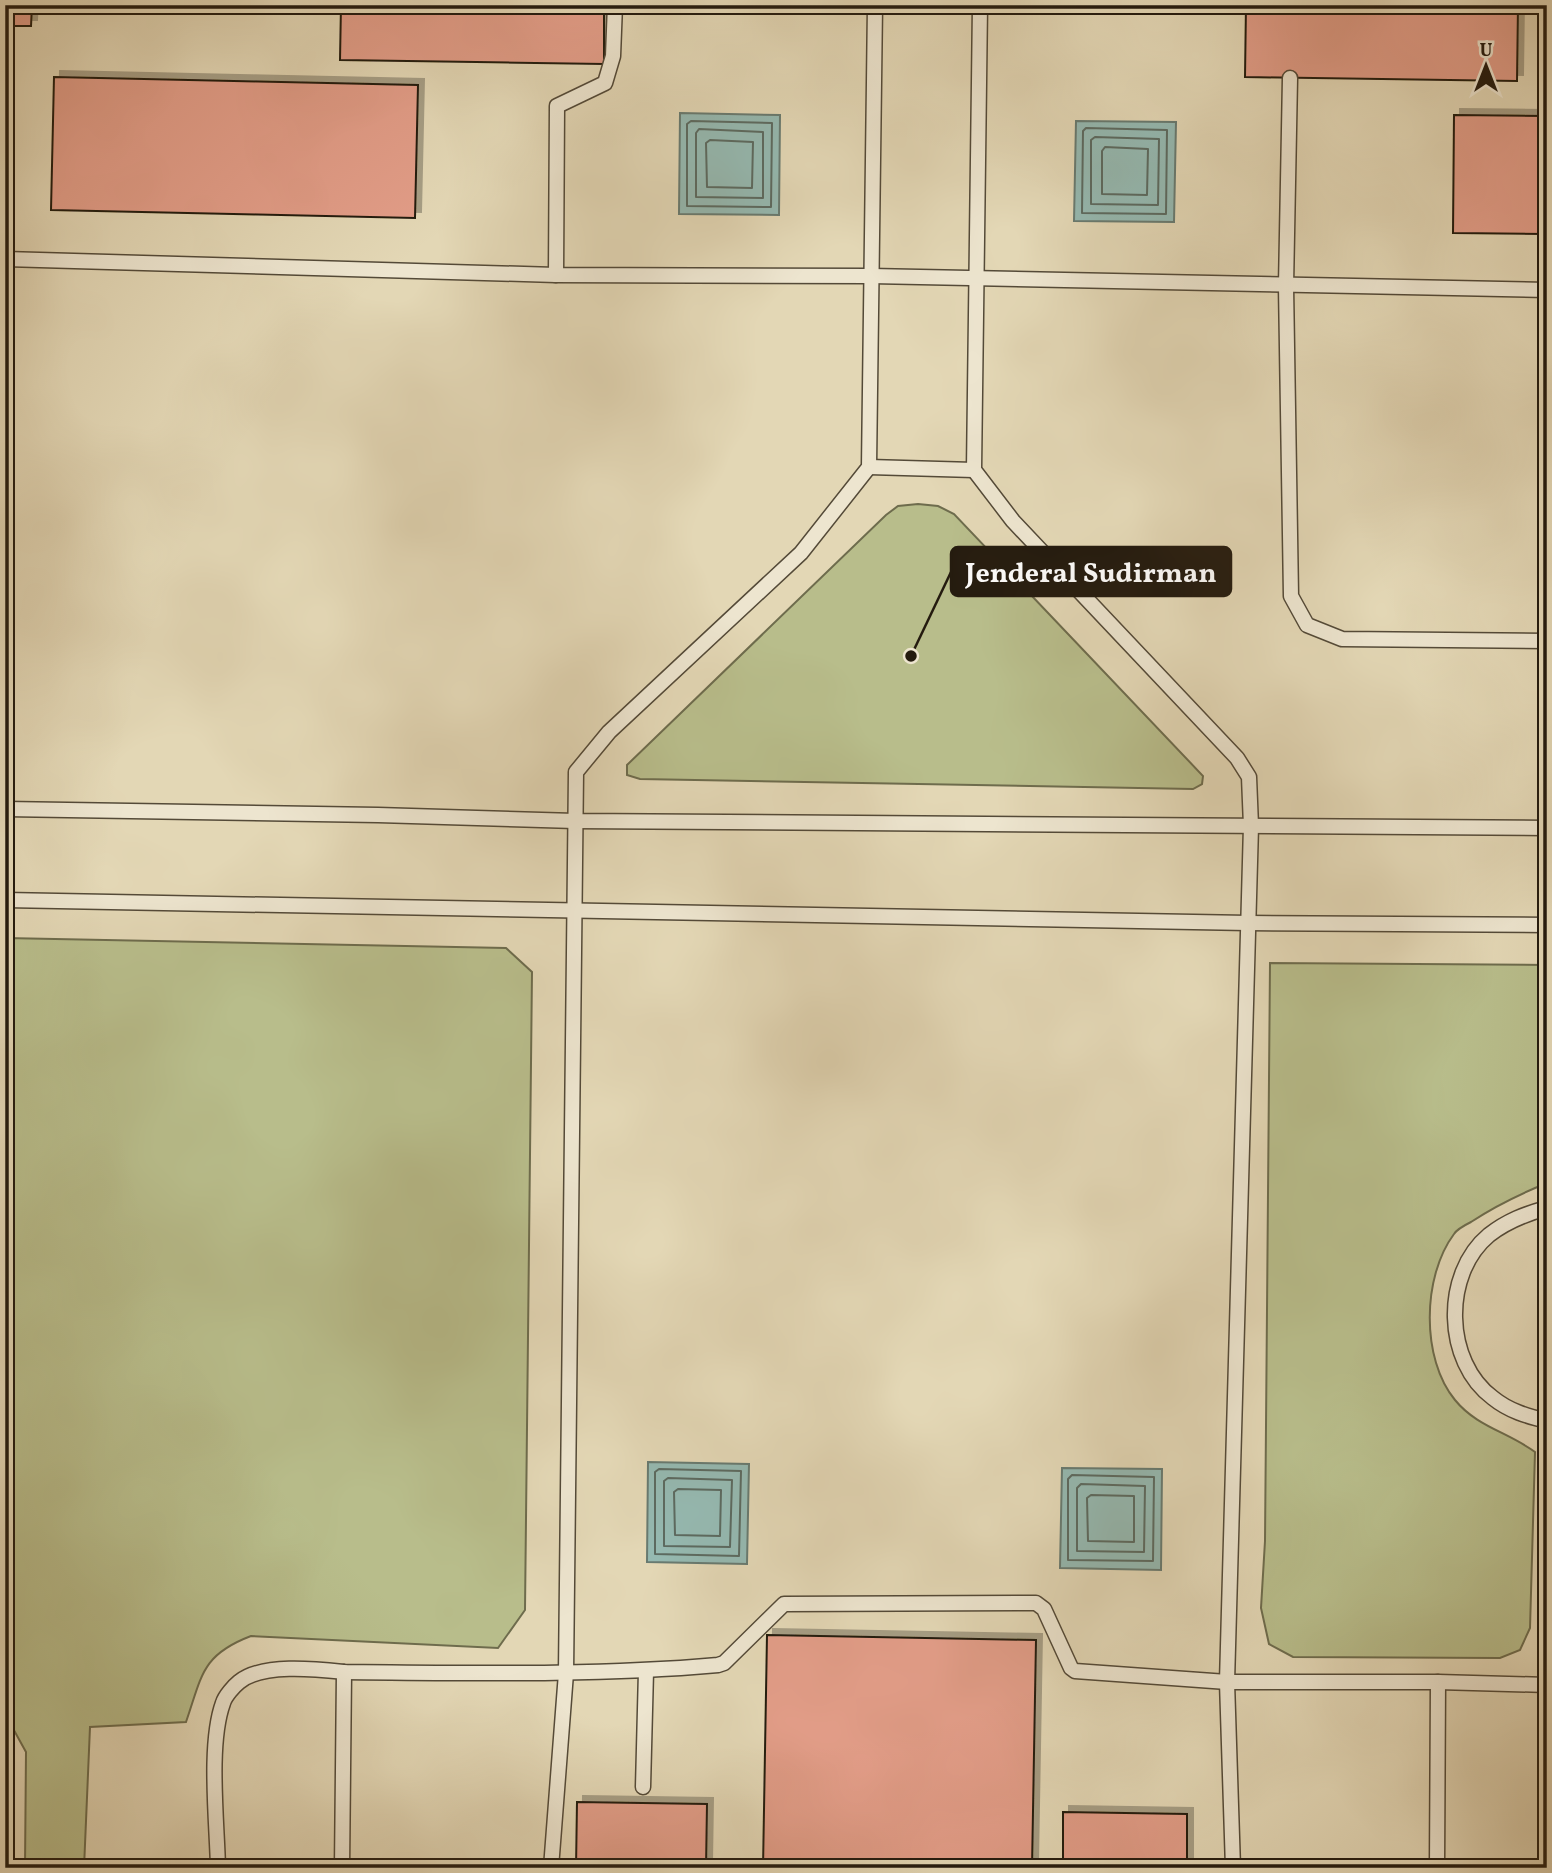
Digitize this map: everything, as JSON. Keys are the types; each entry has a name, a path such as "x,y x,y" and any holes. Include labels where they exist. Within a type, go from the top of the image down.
{"lane":[{"path":"556,275 558,106 605,83 613,56 615,5"},
{"path":"551,1868 566,1673 576,772 609,732 801,553 869,467 875,5"},
{"path":"980,5 974,470 1013,521 1237,758 1249,777 1251,826 1227,1682 1233,1868"},
{"path":"1290,78 1286,286 1291,596 1307,625 1342,639 1547,641"},
{"path":"5,259 556,275 872,276 1547,289"},
{"path":"869,467 974,470"},
{"path":"5,809 575,821 1547,828"},
{"path":"5,900 1248,923 1547,925"},
{"path":"1547,1208 1517,1217 1487,1237 1465,1265 1454,1300 1455,1336 1468,1369 1491,1397 1521,1415 1547,1421"},
{"path":"218,1868 215,1745 223,1701 240,1681 263,1671 312,1668 344,1672 646,1671 724,1663 784,1604 1036,1603 1044,1609 1071,1668 1075,1671 1227,1682 1547,1685"},
{"path":"643,1787 646,1671"},
{"path":"342,1868 344,1672"},
{"path":"1437,1868 1438,1682"}],"green space":[{"path":"898,506 938,506 954,514 1203,776 1202,784 1193,789 640,779 627,775 627,765 886,515"},
{"path":"5,938 506,948 532,972 525,1610 498,1648 251,1636 235,1643 213,1659 200,1680 186,1722 90,1727 84,1868 25,1868 26,1752 5,1714"},
{"path":"1270,963 1547,965 1547,1183 1517,1196 1457,1230 1443,1252 1431,1295 1431,1341 1436,1363 1455,1400 1473,1417 1535,1452 1530,1628 1520,1650 1500,1658 1293,1657 1269,1644 1261,1608 1265,1541"}],"water":[{"path":"680,113 780,115 779,215 679,214"},
{"path":"1076,121 1176,122 1174,222 1074,221"},
{"path":"648,1462 749,1464 747,1564 647,1562"},
{"path":"1062,1468 1162,1469 1161,1570 1060,1568"}],"building":[{"path":"5,5 32,5 31,26 5,26"},
{"path":"341,5 604,5 604,64 340,60"},
{"path":"1246,5 1518,5 1517,81 1245,77"},
{"path":"54,77 418,85 415,218 51,210"},
{"path":"1454,115 1547,116 1547,234 1453,233"},
{"path":"767,1635 1036,1640 1032,1868 763,1868"},
{"path":"577,1802 707,1804 706,1868 576,1868"},
{"path":"1063,1812 1187,1814 1187,1868 1063,1868"}],"place":[{"name":"Jenderal Sudirman","path":"911,656"}]}
